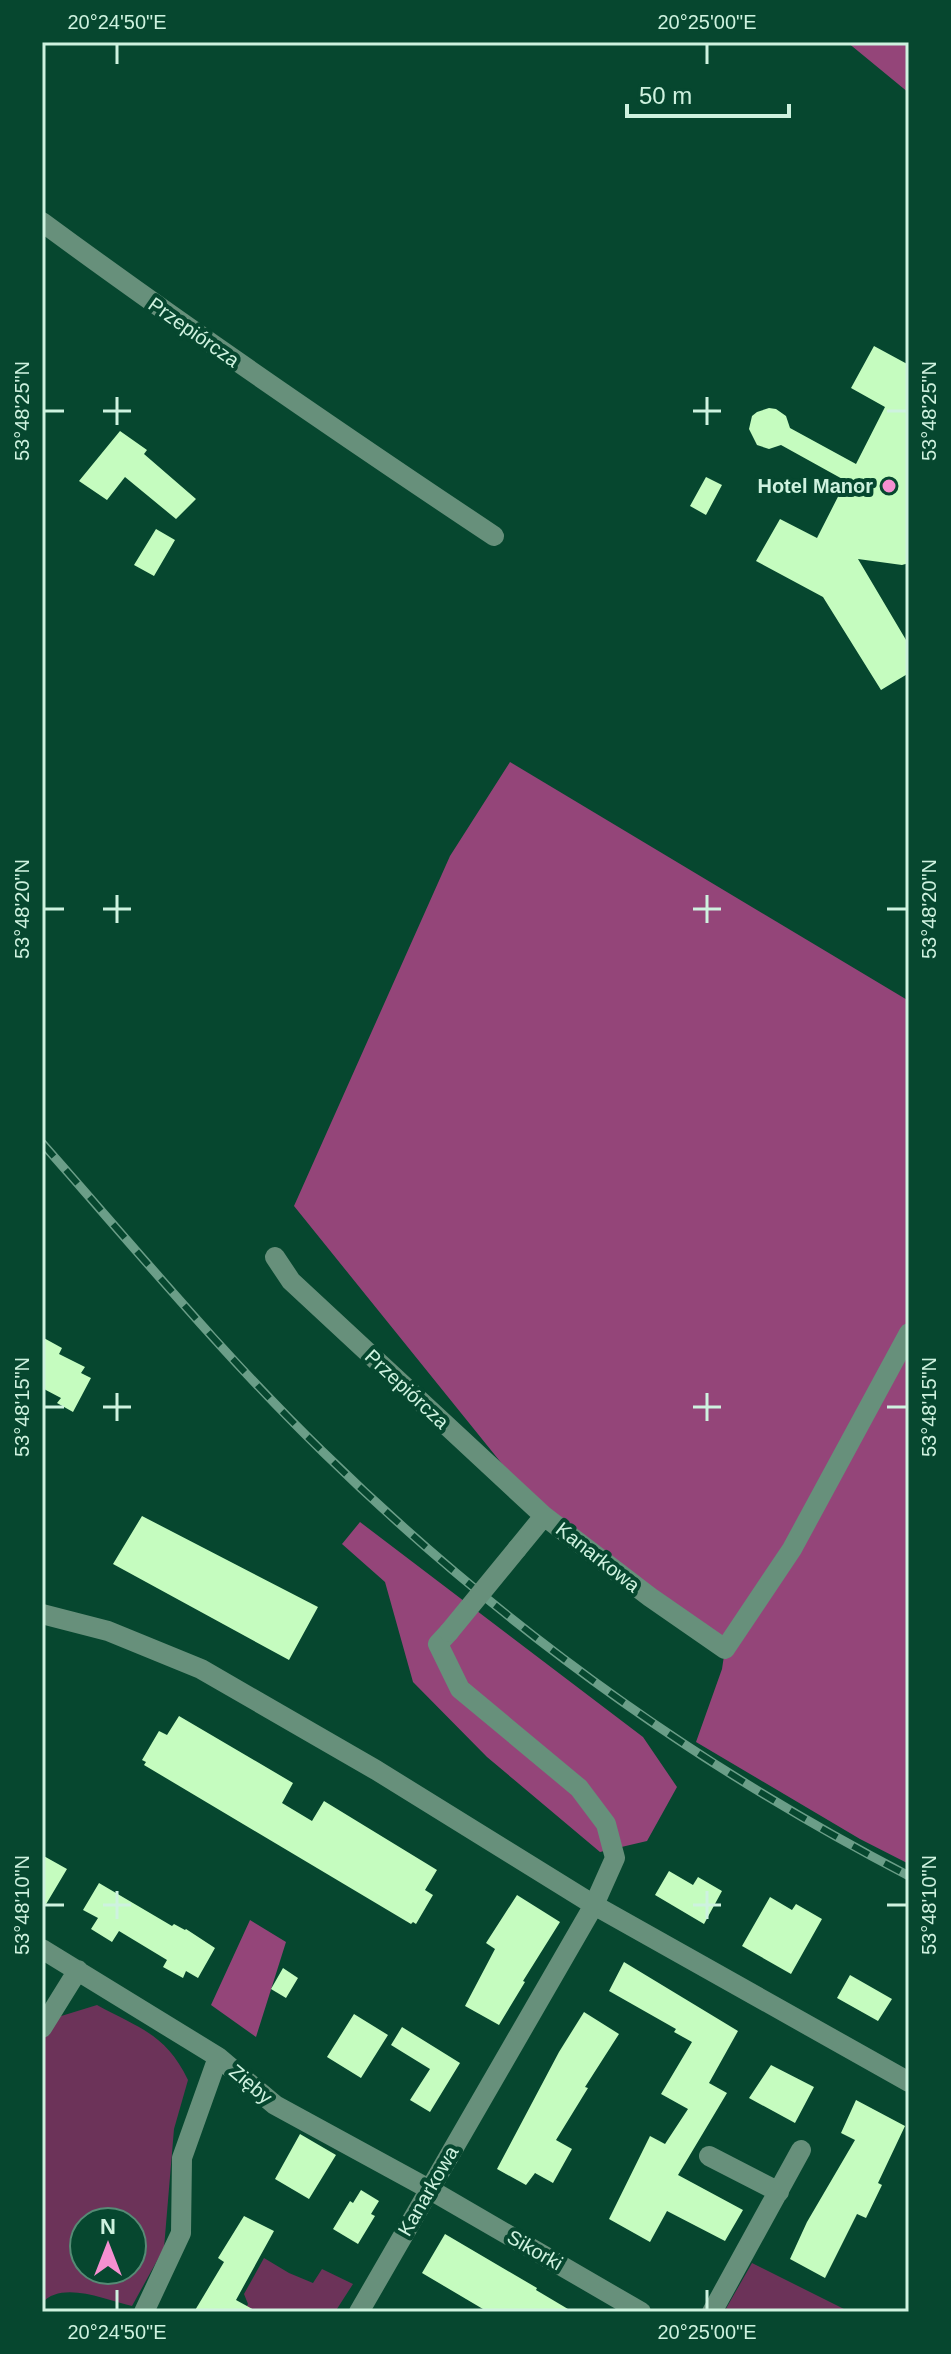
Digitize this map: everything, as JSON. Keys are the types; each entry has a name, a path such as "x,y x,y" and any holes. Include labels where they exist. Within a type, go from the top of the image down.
{"street":[{"name":"Przepiórcza","path":"42,222 158,307 494,536"},
{"name":"Przepiórcza","path":"275,1257 291,1281 544,1516"},
{"name":"Kanarkowa","path":"359,2312 594,1905 615,1858 606,1824 579,1788 460,1689 438,1644 544,1516 650,1597 725,1649 792,1549 909,1333"},
{"path":"42,1614 108,1631 201,1669 376,1770 594,1905 909,2082"},
{"name":"Zięby","path":"42,1949 218,2057 275,2105 429,2189"},
{"path":"42,2028 78,1970"},
{"path":"144,2312 181,2233 182,2158 218,2057"},
{"path":"712,2312 801,2150"},
{"path":"709,2156 779,2192"},
{"name":"Sikorki","path":"429,2189 641,2312"}],"shaded area":[{"path":"847,42 909,42 909,93"},
{"path":"510,762 909,1001 909,1864 860,1839 696,1742 722,1669 725,1649 544,1516 294,1206 450,856"},
{"path":"360,1522 643,1737 677,1787 647,1841 600,1852 487,1757 413,1682 385,1582 342,1544"},
{"path":"250,1920 286,1942 256,2037 211,2005"},
{"path":"97,2005 161,2042 188,2080 174,2129 164,2248 148,2277 148,2206 68,2206 68,2286 143,2286 132,2306 72,2292 51,2296 42,2303 42,2039 58,2017"},
{"path":"264,2258 313,2283 322,2269 353,2284 335,2312 244,2312 248,2304 244,2294"},
{"path":"752,2263 848,2311 724,2312"}],"building":[{"path":"874,346 909,365 909,563 902,565 858,559 909,645 909,673 881,690 823,597 756,561 780,519 817,538 846,481 781,445 769,449 757,445 749,429 752,416 757,412 776,409 786,416 790,428 856,464 885,407 851,388"},
{"path":"120,431 147,450 144,454 196,499 176,519 125,477 107,500 79,481"},
{"path":"706,477 722,485 706,515 690,506"},
{"path":"156,529 175,540 154,576 134,565"},
{"path":"42,1337 62,1348 59,1354 85,1367 81,1373 91,1378 73,1412 57,1403 61,1398 42,1388"},
{"path":"142,1516 318,1607 289,1660 113,1564"},
{"path":"179,1716 293,1783 282,1803 312,1821 324,1801 437,1870 425,1890 433,1895 416,1924 411,1924 144,1765 146,1762 142,1760 159,1731 167,1735"},
{"path":"42,1855 67,1869 42,1911"},
{"path":"669,1871 693,1885 698,1877 722,1891 704,1924 655,1895"},
{"path":"99,1883 215,1948 198,1978 186,1971 183,1978 163,1967 167,1960 119,1931 112,1942 91,1929 98,1918 83,1910"},
{"path":"517,1895 560,1922 499,2025 465,2006 495,1949 486,1943"},
{"path":"770,1897 792,1910 796,1904 822,1919 791,1974 742,1946"},
{"path":"624,1962 738,2031 709,2083 727,2093 678,2175 743,2210 725,2241 667,2211 650,2242 609,2219 650,2136 665,2144 688,2109 661,2094 692,2042 674,2032 676,2029 609,1991"},
{"path":"283,1968 298,1978 286,1998 271,1989"},
{"path":"850,1975 892,1999 878,2021 837,1998"},
{"path":"584,2012 619,2034 556,2140 572,2149 553,2183 535,2173 526,2185 497,2169 559,2052"},
{"path":"354,2014 388,2035 361,2078 327,2057"},
{"path":"402,2027 460,2063 430,2112 410,2100 430,2069 391,2045"},
{"path":"771,2065 814,2087 795,2123 749,2098"},
{"path":"856,2100 905,2126 878,2183 882,2185 866,2218 857,2214 825,2278 790,2259 807,2222 855,2140 841,2133"},
{"path":"300,2134 336,2155 309,2199 275,2179"},
{"path":"361,2190 379,2201 371,2214 375,2216 358,2244 333,2229 350,2201 353,2203"},
{"path":"244,2216 274,2231 236,2300 258,2312 194,2312 224,2262 218,2258"},
{"path":"445,2234 573,2312 488,2312 422,2273"}],"railway":[{"path":"42,1143 286,1415 389,1514 458,1574 600,1686 675,1737 829,1833 909,1876"}],"place":[{"name":"Hotel Manor","path":"889,486"}]}
